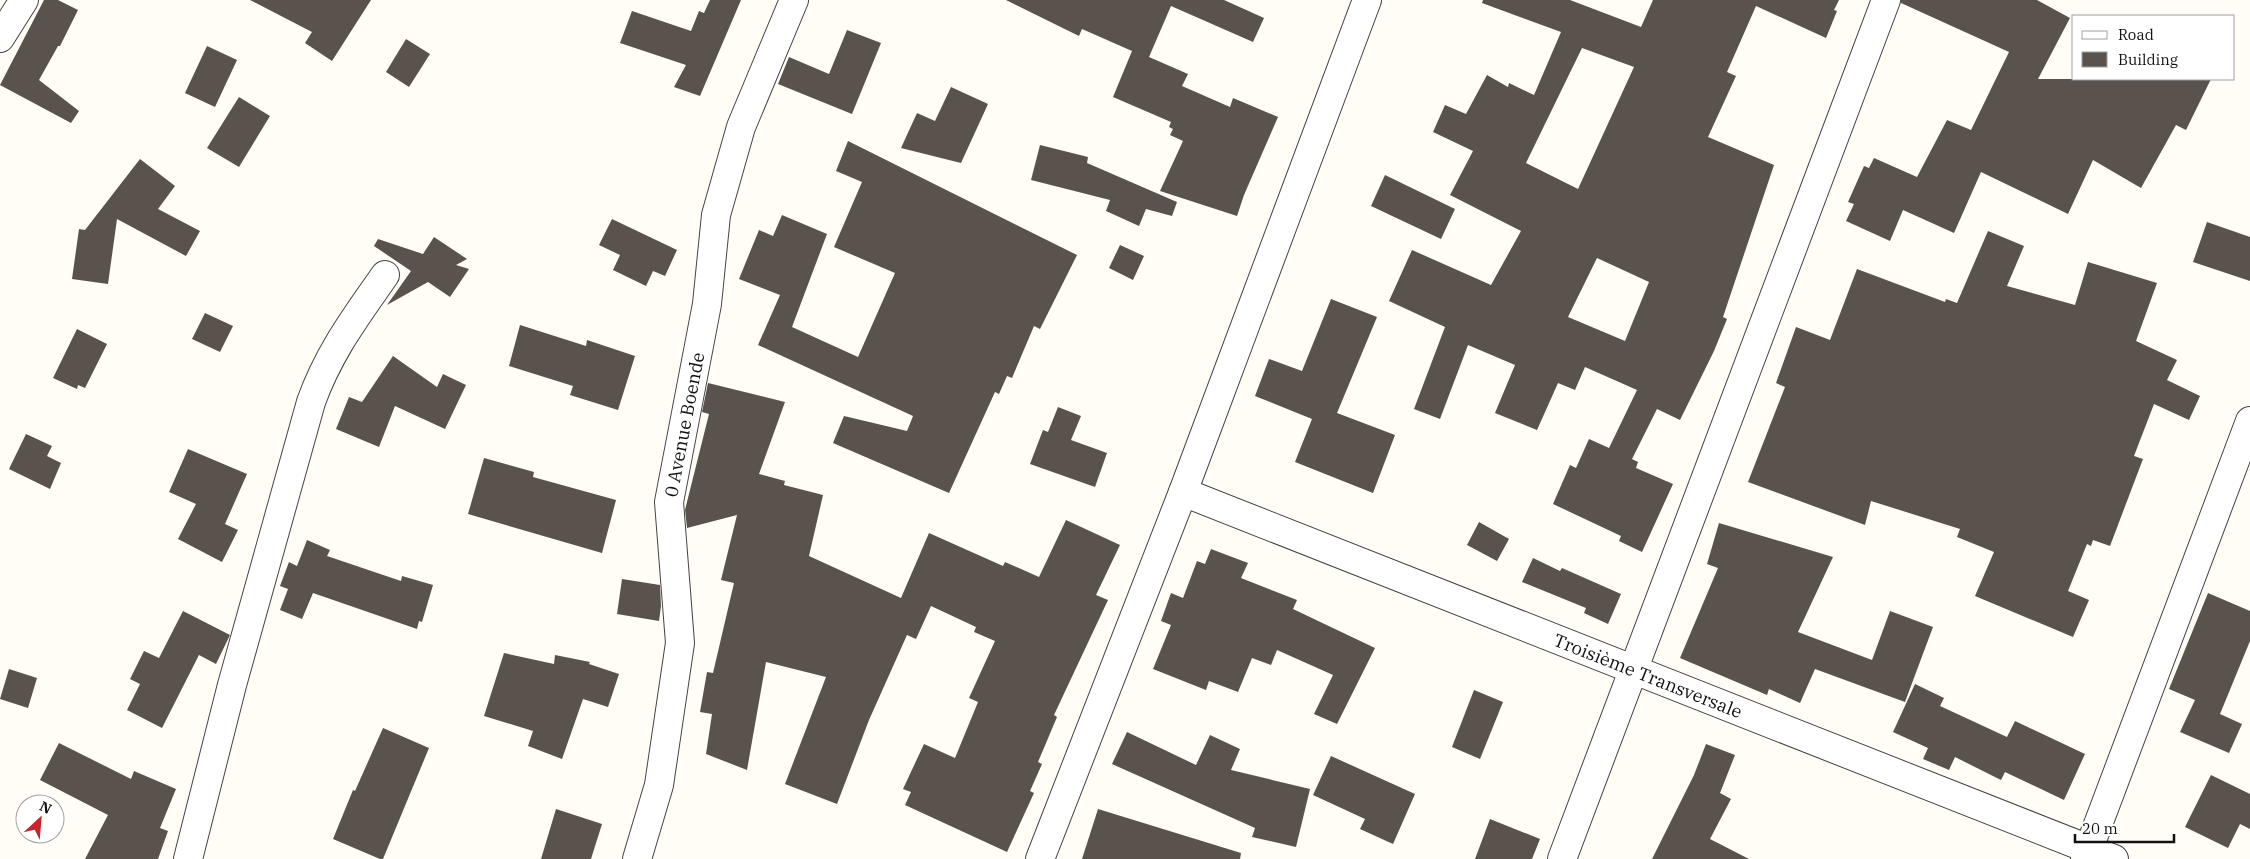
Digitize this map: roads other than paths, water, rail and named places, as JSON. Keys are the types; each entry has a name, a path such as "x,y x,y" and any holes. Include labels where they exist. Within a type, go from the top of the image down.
{"street":[{"path":"0,38 24,0"},
{"name":"0 Avenue Boende","path":"638,859 659,785 680,643 669,502 707,304 716,215 741,127 794,0"},
{"path":"1040,859 1183,492 1367,0"},
{"path":"1562,859 1886,0"},
{"path":"188,859 232,685 311,402 322,373 336,346 386,275"},
{"path":"2087,854 2250,421"},
{"name":"Troisième Transversale","path":"1183,492 1634,669 2087,854 2114,859"}]}
